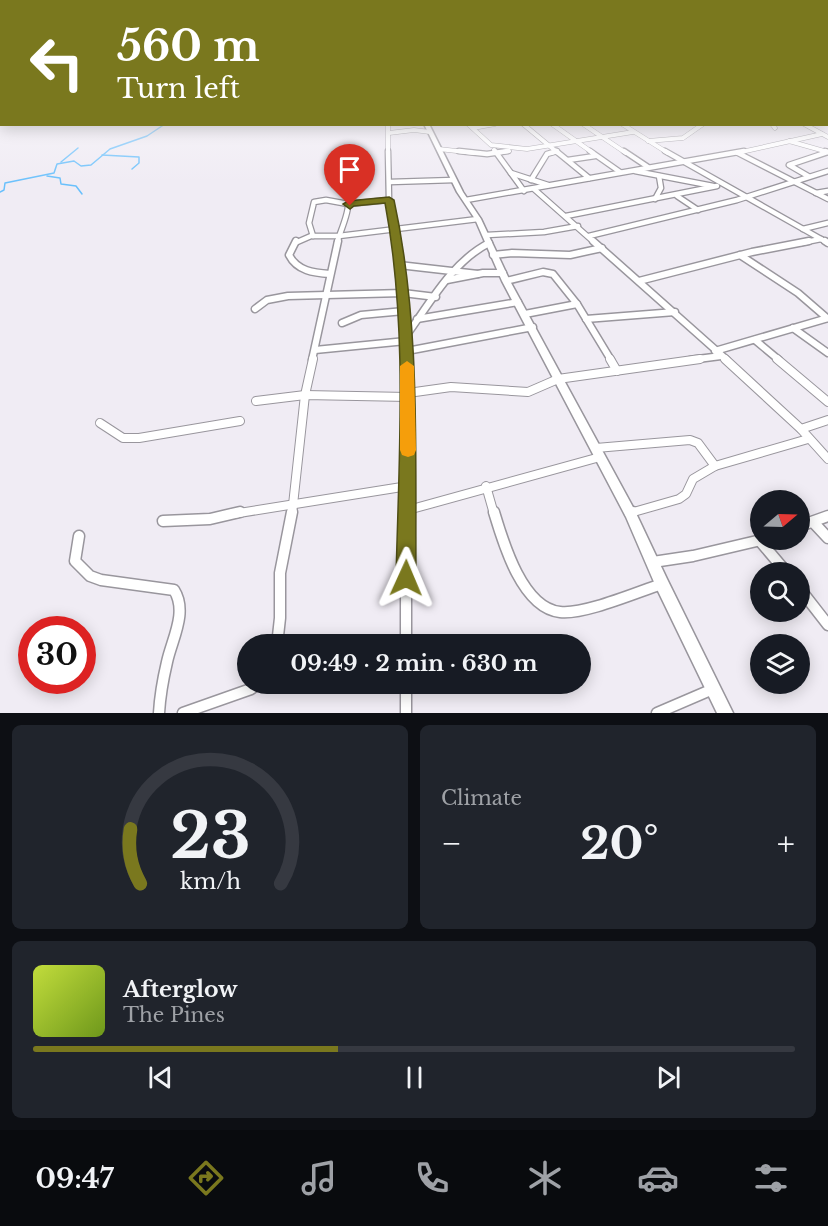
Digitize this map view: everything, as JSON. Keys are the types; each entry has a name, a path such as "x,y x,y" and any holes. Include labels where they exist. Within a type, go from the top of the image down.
{"street":[{"path":"388,126 389,200 403,293 407,351 406,634"},
{"path":"470,126 491,145 524,191"},
{"path":"473,128 484,126"},
{"path":"526,126 590,178"},
{"path":"555,126 620,172"},
{"path":"586,126 648,167"},
{"path":"625,126 681,161 828,243"},
{"path":"648,141 685,138 700,126"},
{"path":"808,126 828,137"},
{"path":"388,133 428,128 454,180 478,219 504,277 533,327 558,379 630,513 725,713"},
{"path":"439,150 496,153 633,132"},
{"path":"466,200 681,161 738,153 822,134"},
{"path":"786,141 828,152"},
{"path":"491,145 526,149"},
{"path":"531,180 547,154 557,151"},
{"path":"808,176 789,165 828,152"},
{"path":"738,153 828,199"},
{"path":"568,160 595,156"},
{"path":"630,170 734,189"},
{"path":"589,236 698,210 828,171"},
{"path":"511,173 550,185"},
{"path":"655,199 661,188 660,176"},
{"path":"390,182 454,180"},
{"path":"566,216 676,196 717,186"},
{"path":"534,189 675,312 801,429 828,459"},
{"path":"816,193 828,191"},
{"path":"676,196 698,210"},
{"path":"313,236 309,223 314,202 326,200 348,204 389,200"},
{"path":"278,634 280,573 294,504 295,474 305,395 341,225 349,208 348,204"},
{"path":"330,274 307,271 290,260 293,244 299,239 313,236 339,236 432,227 478,219"},
{"path":"803,229 828,223"},
{"path":"406,338 417,319 436,297 454,270 488,239 578,226"},
{"path":"639,281 740,255 821,239"},
{"path":"493,255 512,253 570,255 602,248"},
{"path":"740,255 798,293 827,318"},
{"path":"399,265 504,277 550,272 561,282 577,304 617,371"},
{"path":"447,280 478,274"},
{"path":"255,309 267,300 281,297 403,293 436,297"},
{"path":"417,319 518,302"},
{"path":"525,314 577,304"},
{"path":"342,323 360,315 404,311"},
{"path":"586,319 675,312"},
{"path":"256,401 305,395 408,395 451,387 528,392 558,379 718,353 827,318"},
{"path":"407,351 533,327"},
{"path":"793,328 828,353"},
{"path":"315,350 406,338"},
{"path":"755,340 828,402"},
{"path":"801,429 828,420"},
{"path":"100,423 123,438 139,438 240,421"},
{"path":"630,513 679,499 686,494 693,478 716,466 808,439"},
{"path":"408,510 598,452 690,440 698,443 716,466"},
{"path":"163,521 210,519 259,508 408,486"},
{"path":"486,486 512,563 531,595 541,606 559,612 577,609 662,584"},
{"path":"810,523 828,516"},
{"path":"813,522 828,538"},
{"path":"79,536 75,561 90,576 101,580 158,586 174,590 179,597 180,611 166,664 159,713"},
{"path":"653,562 693,556 750,542"},
{"path":"768,550 778,562"},
{"path":"810,602 828,625"},
{"path":"657,713 713,689"},
{"path":"183,713 237,694"},
{"path":"406,694 406,713"}],"waterway":[{"path":"103,155 110,149 147,136 162,126"},
{"path":"61,162 78,148"},
{"path":"0,192 4,190 5,183 54,173 57,164 74,161 81,166 91,165 103,155"},
{"path":"103,155 139,157 139,163 132,169"},
{"path":"47,176 60,178 61,184 76,186 82,194"}],"slow traffic":[{"path":"407,366 408,450"}],"route":[{"path":"350,206 348,204 389,200 395,229 407,351 406,578"}]}
